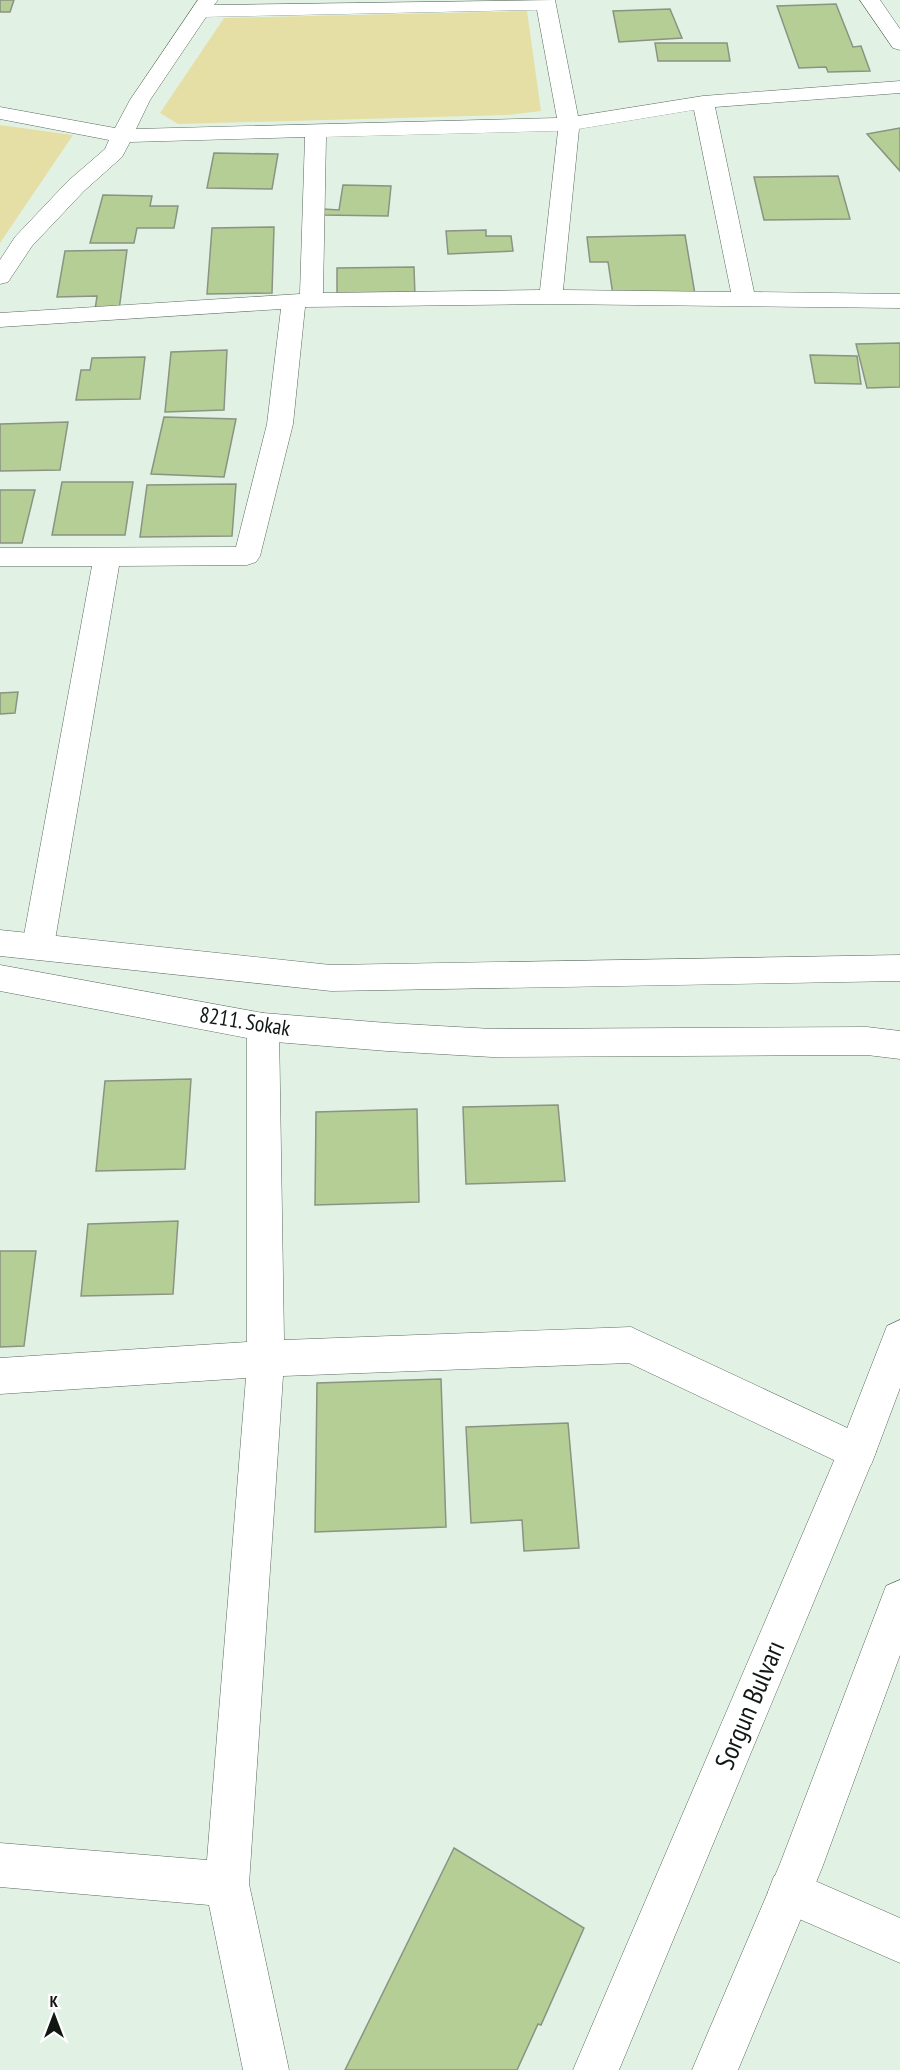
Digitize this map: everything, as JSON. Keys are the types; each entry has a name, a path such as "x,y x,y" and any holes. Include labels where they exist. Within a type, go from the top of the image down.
{"street":[{"path":"870,0 900,44"},
{"path":"0,277 23,242 76,186 114,152 140,100 205,6 545,2 568,124 551,297"},
{"path":"0,113 122,136 568,124 703,102 900,87"},
{"path":"703,102 744,299"},
{"path":"0,556 247,556 280,424 303,301 316,131"},
{"path":"0,320 303,301 551,297 900,301"},
{"path":"38,946 107,556"},
{"path":"0,943 331,978 900,968"},
{"name":"8211. Sokak","path":"0,978 263,1027 492,1043 867,1041 900,1045"},
{"path":"263,1027 266,1359 226,1884 266,2070"},
{"name":"Sorgun Bulvarı","path":"596,2070 857,1452 900,1338"},
{"path":"0,1376 266,1359 631,1345 857,1452"},
{"path":"715,2070 790,1892 900,1600"},
{"path":"0,1865 226,1884"},
{"path":"790,1892 900,1941"}],"shaded area":[{"path":"527,11 541,111 507,115 178,124 160,113 224,18"},
{"path":"0,125 73,135 0,243"}],"building":[{"path":"0,0 14,0 10,12 0,12"},
{"path":"836,4 853,47 861,46 870,71 828,72 826,67 799,68 777,6"},
{"path":"670,9 682,38 619,42 613,11"},
{"path":"655,43 727,43 730,61 658,61"},
{"path":"900,128 900,171 867,134"},
{"path":"214,153 278,154 272,189 207,188"},
{"path":"838,176 850,219 764,220 754,177"},
{"path":"343,185 391,186 388,216 323,215 324,209 339,210"},
{"path":"103,195 152,196 150,206 178,206 174,228 137,228 134,243 90,243"},
{"path":"274,227 272,293 207,294 212,228"},
{"path":"486,230 486,236 511,236 513,251 448,254 446,231"},
{"path":"685,235 695,294 613,295 608,262 590,262 587,237"},
{"path":"127,250 119,310 95,310 97,296 57,297 65,251"},
{"path":"414,267 415,297 337,298 337,268"},
{"path":"900,343 900,387 867,388 856,344"},
{"path":"227,350 224,410 165,412 171,352"},
{"path":"810,355 857,356 861,384 815,383"},
{"path":"145,357 140,399 76,400 81,370 90,370 92,358"},
{"path":"164,417 236,419 224,477 151,474"},
{"path":"68,422 60,470 0,471 0,424"},
{"path":"62,482 133,482 125,535 52,535"},
{"path":"236,484 232,536 140,537 147,485"},
{"path":"0,490 35,490 22,543 0,543"},
{"path":"18,692 15,713 0,714 0,693"},
{"path":"191,1079 185,1169 96,1171 105,1081"},
{"path":"558,1105 565,1181 466,1184 463,1107"},
{"path":"417,1109 419,1202 315,1205 316,1112"},
{"path":"178,1221 173,1294 81,1296 88,1224"},
{"path":"0,1251 36,1251 24,1346 0,1347"},
{"path":"441,1379 446,1527 315,1532 317,1383"},
{"path":"568,1423 579,1548 524,1551 522,1520 471,1523 466,1427"},
{"path":"454,1848 584,1928 541,2025 538,2024 517,2070 345,2070"}]}
